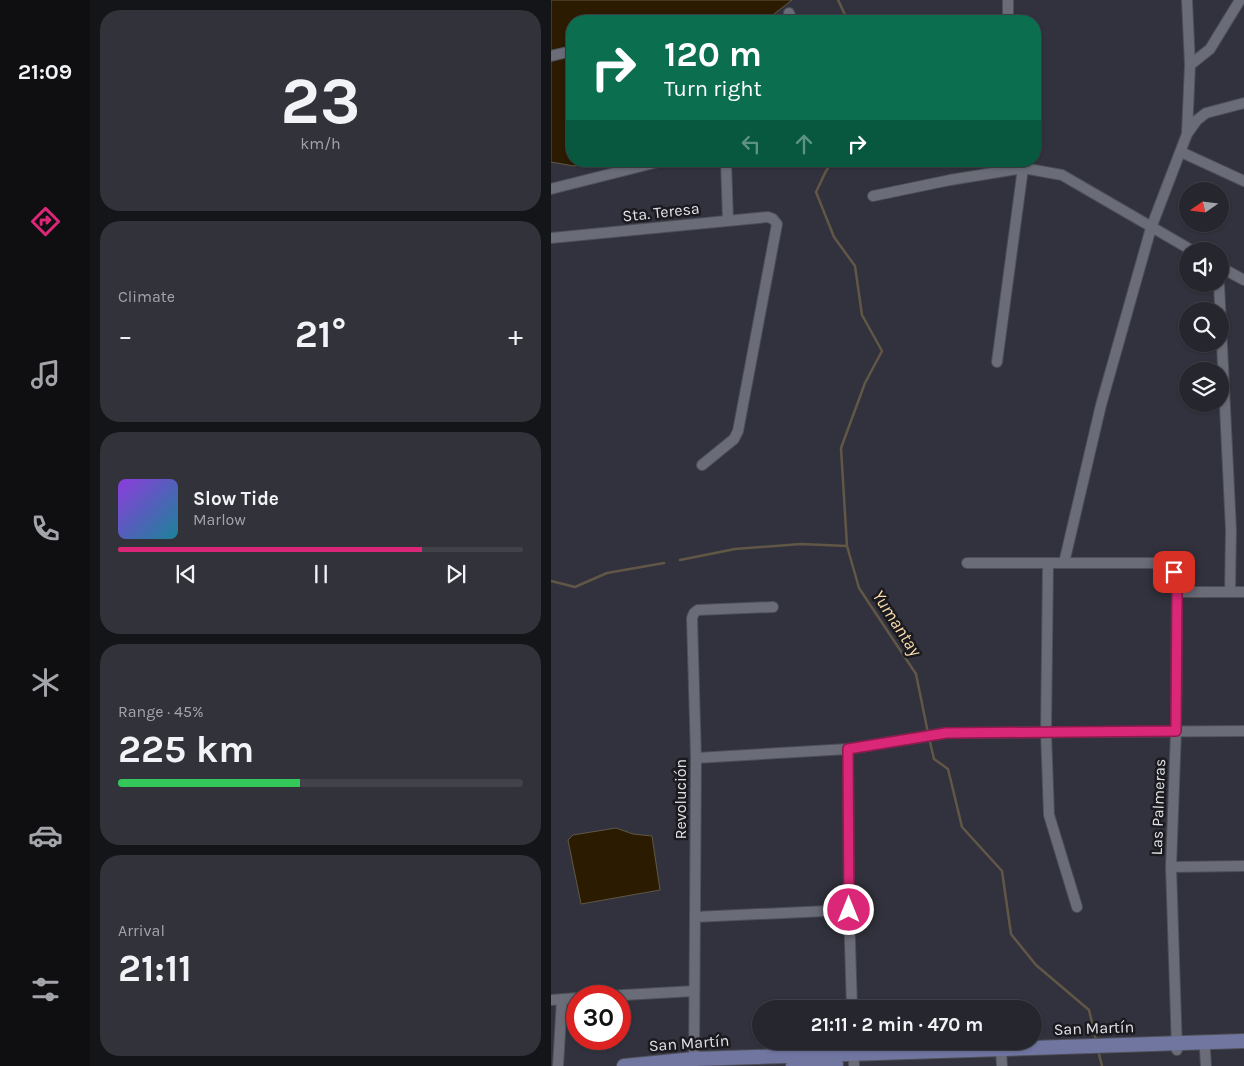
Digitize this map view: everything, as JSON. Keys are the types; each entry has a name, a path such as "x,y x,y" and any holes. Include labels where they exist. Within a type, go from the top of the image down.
{"main road":[{"path":"1176,1047 1244,1040"},
{"path":"1176,1047 1205,1050 1244,1049"},
{"name":"San Martín","path":"624,1066 854,1056 1001,1058 1071,1050 1176,1047"},
{"name":"San Martín","path":"793,1066 854,1056"}],"street":[{"path":"1008,0 1008,15"},
{"path":"1064,563 1101,405 1151,228 1187,134 1189,65 1187,0"},
{"path":"1189,65 1210,49 1240,0"},
{"path":"551,56 566,52"},
{"path":"1187,134 1197,120 1206,113 1244,103"},
{"path":"1181,152 1244,182"},
{"path":"551,190 639,167"},
{"path":"726,167 728,221"},
{"path":"873,196 1012,167"},
{"path":"997,362 1021,167"},
{"path":"1028,167 1062,176 1179,243"},
{"name":"Sta. Teresa","path":"551,238 768,217 777,224 738,431 734,439 702,465"},
{"path":"1229,272 1244,280"},
{"path":"1219,292 1231,530 1230,592"},
{"name":"Las Palmeras","path":"967,563 1163,564 1170,566 1174,572 1177,592 1176,731 1171,867 1176,1047"},
{"path":"1048,564 1046,732 1049,815 1077,907"},
{"path":"1177,592 1244,592"},
{"name":"Revolución","path":"694,1062 696,758 692,618 693,613 698,610 773,607"},
{"path":"696,758 848,749 946,733 1244,731"},
{"path":"848,749 852,1000"},
{"path":"1171,867 1244,866"},
{"path":"695,917 849,910"},
{"path":"631,995 694,991"},
{"path":"558,1066 562,999"},
{"path":"551,1000 566,999"},
{"path":"1205,1050 1206,1066"}],"shaded area":[{"path":"551,0 792,0 773,15 566,15 566,165 551,162"},
{"path":"616,828 633,834 652,836 660,890 581,904 568,840 573,835"}],"waterway":[{"name":"Yumantay","path":"838,0 845,15"},
{"name":"Yumantay","path":"829,167 816,192 834,237 855,266 862,315 882,351 865,383 841,448 847,546 859,588 916,674 928,733"},
{"path":"680,560 735,549 801,544 847,546"},
{"path":"551,581 575,587 607,573 664,563"},
{"name":"Yumantay","path":"929,738 934,759 948,769 962,827 1002,871 1011,934 1036,965 1089,1010 1096,1040"},
{"name":"Yumantay","path":"1098,1050 1102,1066"}],"route":[{"path":"849,910 848,749 946,733 1176,731 1177,592 1174,572"}]}
